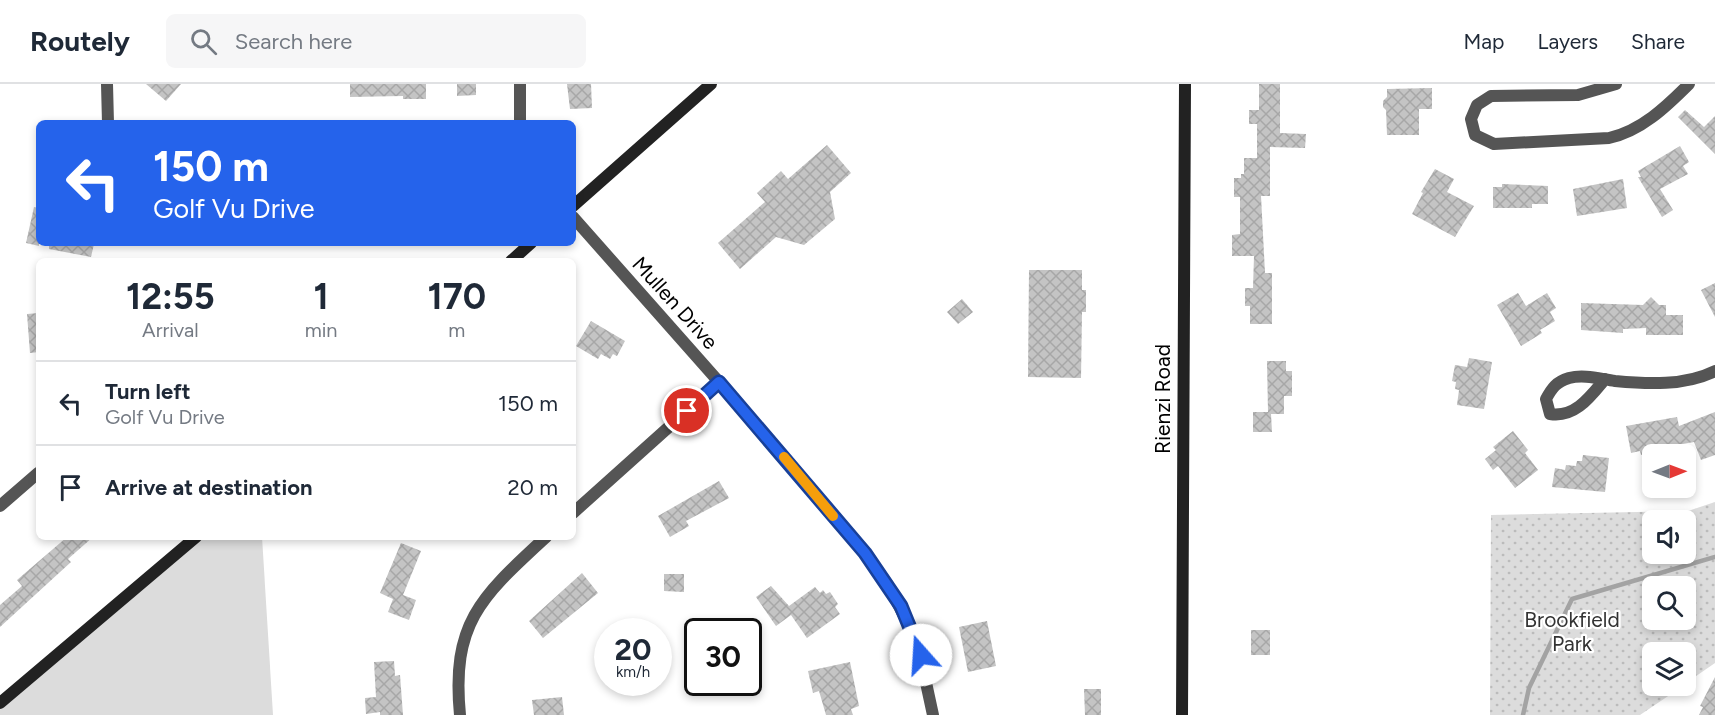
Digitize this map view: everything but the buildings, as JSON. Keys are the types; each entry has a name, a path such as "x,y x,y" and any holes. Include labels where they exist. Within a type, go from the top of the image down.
{"main road":[{"path":"576,203 711,84"},
{"name":"Rienzi Road","path":"1182,715 1185,84"},
{"path":"514,258 528,246"},
{"path":"0,703 192,540"}],"street":[{"path":"107,84 108,120"},
{"path":"520,84 520,120"},
{"path":"1616,84 1578,95 1491,96 1477,105 1471,119 1475,135 1494,144 1614,137 1652,118 1689,84"},
{"name":"Mullen Drive","path":"576,220 719,382 865,553 888,585 918,641 933,715"},
{"path":"1605,379 1588,399 1574,410 1562,416 1550,414 1546,399 1554,385 1568,378 1583,376 1681,382 1715,372"},
{"path":"576,510 719,382"},
{"path":"0,506 36,475"},
{"path":"460,715 457,689 459,660 472,619 496,584 543,540"}],"green space":[{"name":"Brookfield Park","path":"1715,502 1715,663 1696,676 1696,642 1642,642 1642,696 1668,696 1640,715 1490,715 1491,515 1642,512 1642,564 1696,564 1696,510 1691,510"},
{"path":"192,540 262,540 273,715 0,715 0,703"}],"waterway":[{"path":"1523,715 1529,688 1572,599 1715,557"}],"slow traffic":[{"path":"784,457 833,516"}],"route":[{"path":"687,411 719,382 865,553 901,606 918,641 921,655"}]}
